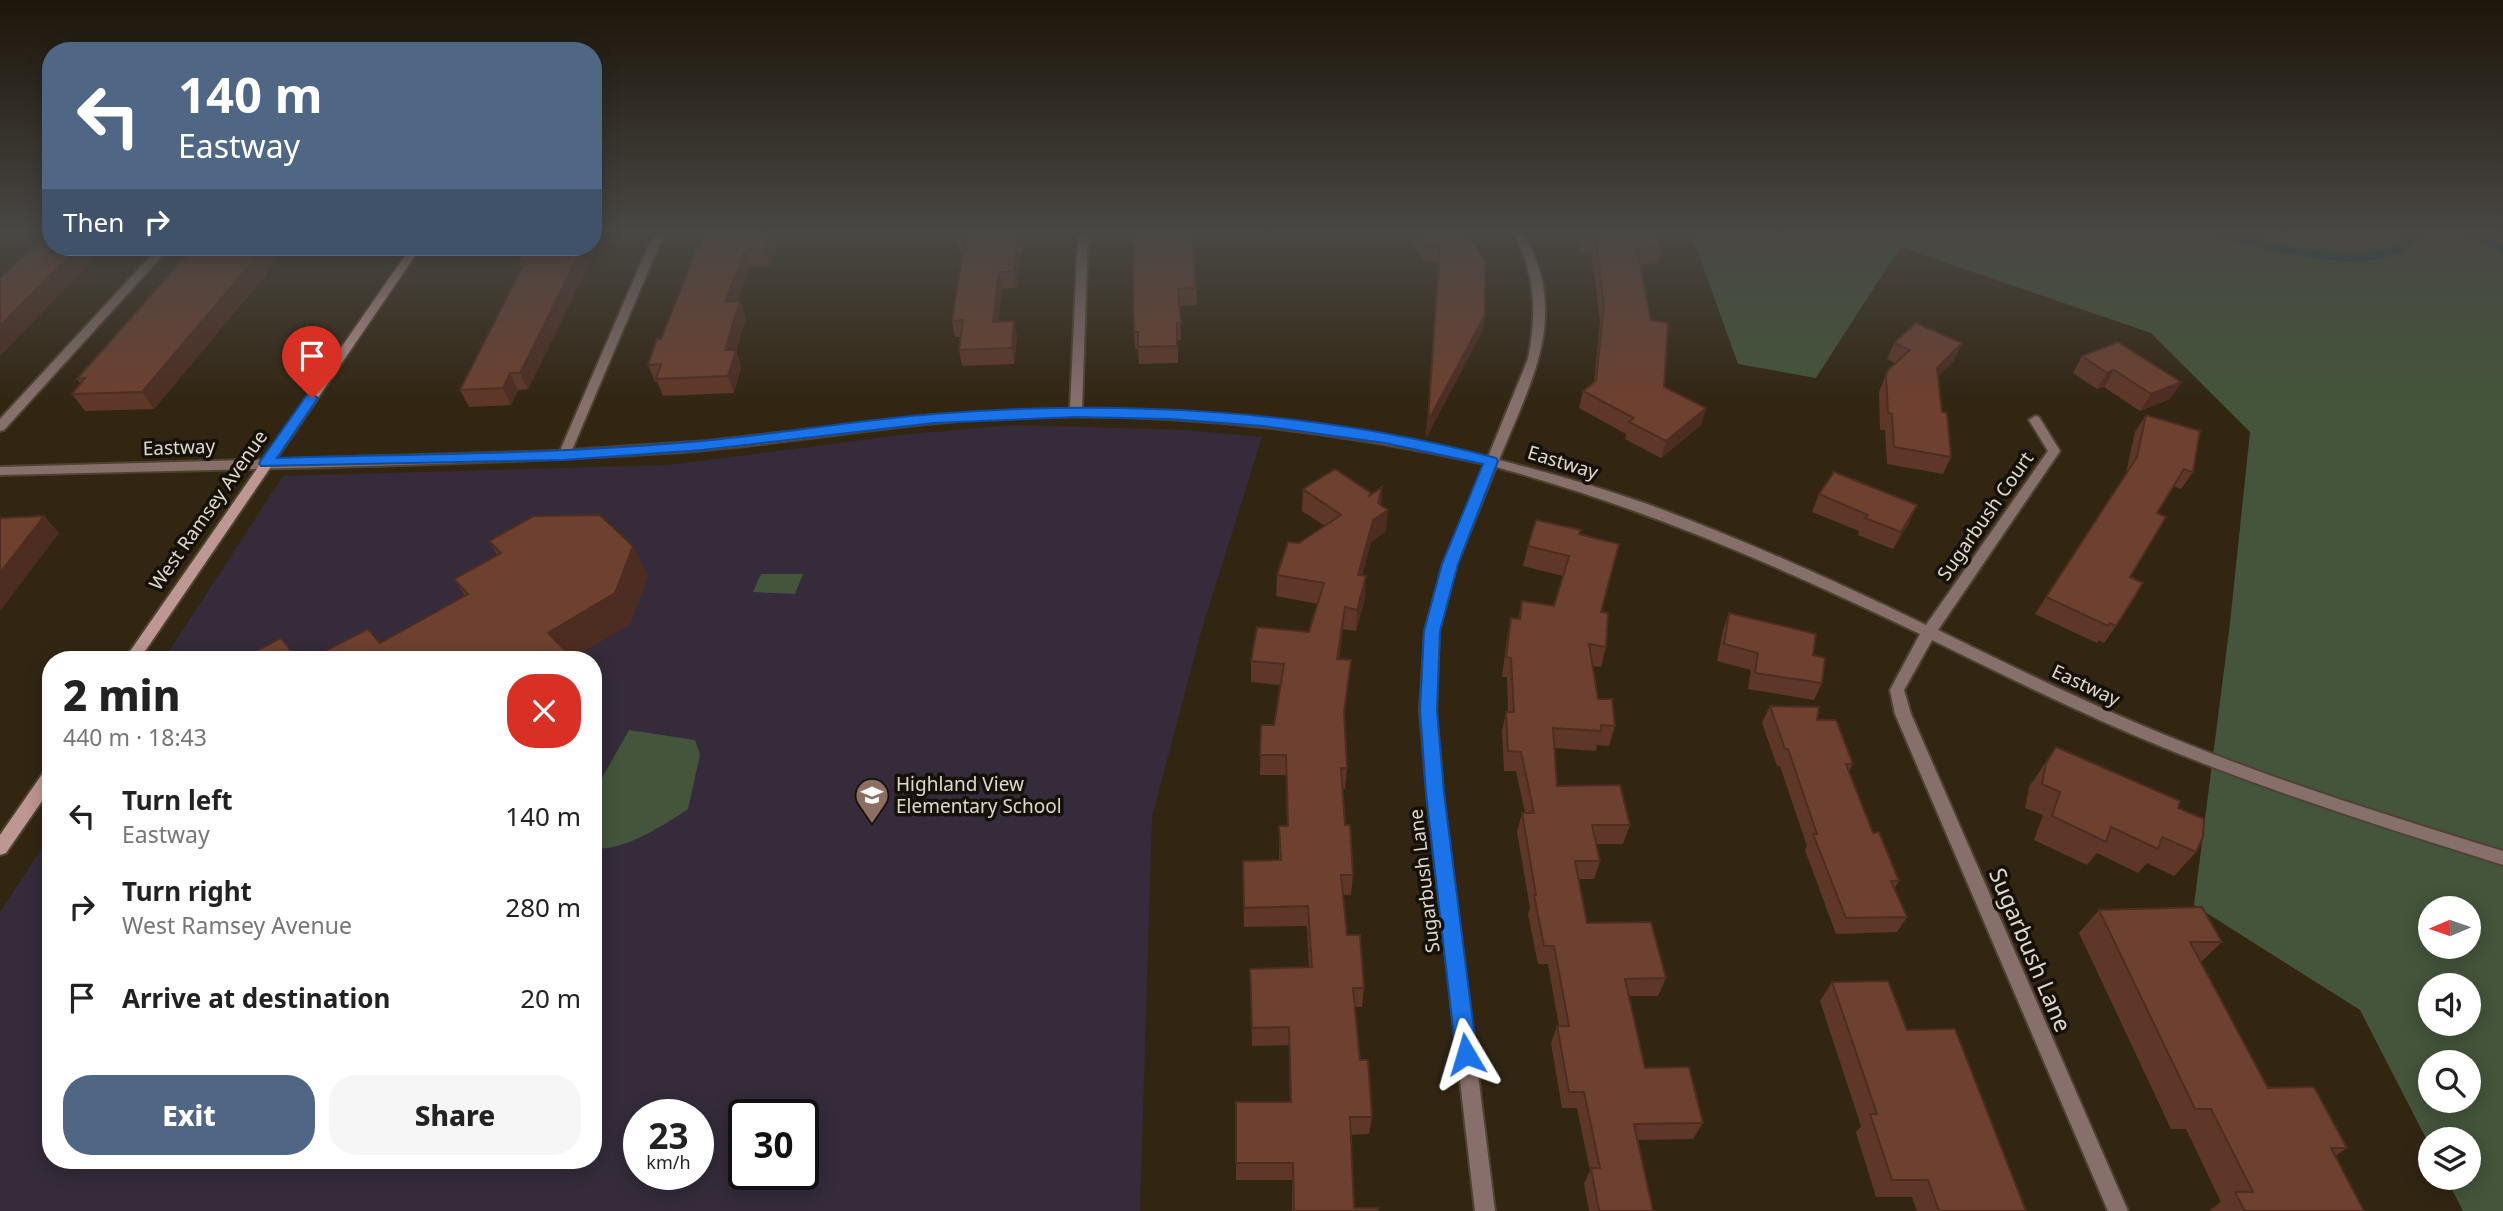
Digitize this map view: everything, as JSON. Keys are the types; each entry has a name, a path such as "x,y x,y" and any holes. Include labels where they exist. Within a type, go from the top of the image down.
{"street":[{"path":"0,427 125,290"},
{"name":"West Ramsey Avenue","path":"137,651 387,290"},
{"path":"564,455 635,290"},
{"path":"1076,412 1081,290"},
{"name":"Sugarbush Lane","path":"1485,1211 1435,793 1428,710 1432,631 1450,564 1534,359 1542,325 1540,290"},
{"name":"Eastway","path":"0,471 564,455 684,447 934,419 1076,412 1263,422 1385,439 1491,461 1662,514 1803,571 2081,705 2226,767 2367,816 2503,858"},
{"name":"Sugarbush Court","path":"1928,632 2054,451 2035,420"},
{"name":"Sugarbush Lane","path":"1928,632 1897,690 1903,714 2118,1211"},
{"path":"0,848 42,788"}],"shaded area":[{"name":"Highland View Elementary School","path":"1013,425 1186,430 1262,437 1201,632 1152,817 1140,1211 0,1211 0,912 42,848 42,1169 602,1169 602,651 169,651 283,476 668,465 901,435"}],"green space":[{"path":"1711,290 1873,290 1816,378 1738,364"},
{"path":"2024,290 2503,290 2503,1211 2463,1211 2452,1190 2481,1190 2481,1127 2420,1127 2360,1010 2194,905 2230,623 2250,432 2151,333"},
{"path":"761,574 803,574 795,594 753,592"},
{"path":"629,730 695,740 700,755 688,809 630,842 604,848 602,778"}],"building":[{"path":"0,290 36,290 0,326"},
{"path":"156,290 229,290 142,392 72,394 85,378 77,379"},
{"path":"511,290 562,290 520,373 510,373 503,388 460,390"},
{"path":"681,290 730,290 725,302 740,301 725,350 736,350 728,376 656,379 661,364 648,365 657,339 661,339"},
{"path":"957,290 997,290 993,322 1014,321 1012,348 959,350 963,320 952,321"},
{"path":"1133,290 1178,290 1181,323 1177,323 1177,346 1138,347 1138,332 1134,332"},
{"path":"1437,290 1485,290 1485,315 1428,421"},
{"path":"1602,290 1645,290 1651,320 1668,323 1664,387 1706,408 1666,441 1629,422 1634,418 1583,391 1596,381 1604,304"},
{"path":"1916,323 1962,343 1937,368 1942,412 1947,413 1951,457 1894,447 1892,414 1888,413 1886,375 1910,350 1894,343"},
{"path":"2118,342 2181,382 2151,394 2114,370 2107,373 2082,356"},
{"path":"2146,415 2200,431 2193,472 2184,469 2157,513 2166,517 2130,577 2143,583 2116,626 2110,623 2108,626 2046,597 2137,457"},
{"path":"1335,469 1371,493 1368,497 1382,487 1378,503 1388,510 1373,520 1358,575 1366,576 1357,610 1345,607 1337,659 1351,660 1344,712 1347,768 1341,768 1345,825 1350,825 1353,875 1341,875 1347,935 1360,935 1364,988 1353,988 1360,1060 1368,1060 1372,1117 1350,1117 1354,1208 1378,1208 1378,1211 1294,1211 1293,1163 1236,1163 1236,1102 1291,1102 1289,1027 1252,1028 1250,969 1312,967 1308,906 1244,908 1243,861 1281,860 1279,826 1288,826 1286,755 1260,755 1261,725 1274,725 1284,664 1251,661 1257,627 1309,632 1324,583 1277,575 1288,542 1299,543 1341,515 1303,489"},
{"path":"1834,472 1917,505 1901,532 1865,518 1868,515 1819,494"},
{"path":"600,515 633,546 615,593 548,633 566,651 325,651 368,629 380,643 468,594 454,579 501,553 489,541 534,516"},
{"path":"44,516 0,573 0,518"},
{"path":"1536,520 1581,530 1579,534 1619,544 1601,612 1608,613 1606,647 1589,644 1598,699 1612,699 1615,726 1601,725 1601,731 1553,728 1557,786 1620,785 1630,825 1592,825 1600,861 1575,861 1587,923 1651,922 1666,978 1625,979 1645,1068 1689,1067 1703,1123 1634,1124 1653,1211 1599,1211 1591,1168 1600,1168 1584,1092 1569,1092 1557,1026 1569,1026 1554,946 1544,946 1534,895 1522,813 1534,813 1521,752 1508,751 1506,712 1514,712 1511,658 1506,657 1511,618 1520,619 1522,601 1554,606 1569,556 1528,546"},
{"path":"1729,613 1816,634 1813,655 1825,658 1822,683 1755,673 1758,653 1724,644"},
{"path":"281,638 291,651 256,651"},
{"path":"1770,706 1819,707 1817,720 1836,720 1853,764 1846,764 1873,833 1879,832 1899,881 1891,881 1907,917 1846,918 1813,834 1817,834"},
{"path":"2056,747 2180,801 2178,808 2204,819 2203,837 2196,852 2162,837 2158,849 2111,827 2106,842 2052,816 2060,792 2042,784 2046,763"},
{"path":"2202,907 2222,942 2190,942 2268,1088 2314,1087 2347,1148 2331,1148 2364,1211 2245,1211 2235,1192 2253,1192 2211,1109 2195,1109 2099,910"},
{"path":"1888,981 1907,1030 1955,1029 2026,1211 1939,1211 1928,1180 1892,1180 1870,1114 1877,1114 1832,982"}],"place":[{"name":"Highland View Elementary School","path":"872,825"}],"route":[{"path":"312,398 267,463 564,455 702,446 934,419 1076,412 1263,422 1385,439 1491,461 1450,564 1432,631 1428,710 1435,793 1466,1054"}]}
